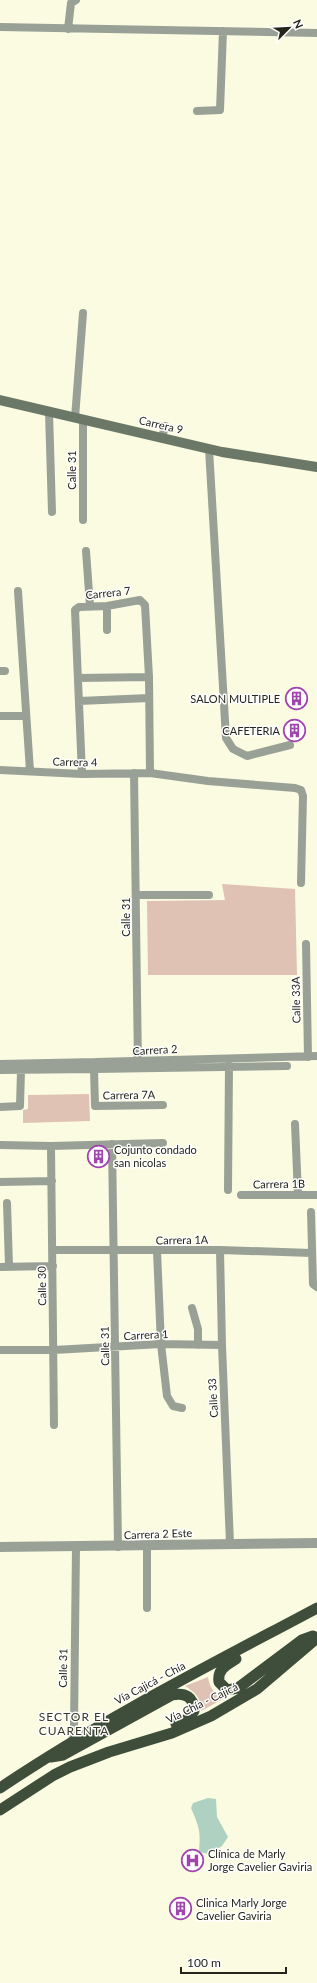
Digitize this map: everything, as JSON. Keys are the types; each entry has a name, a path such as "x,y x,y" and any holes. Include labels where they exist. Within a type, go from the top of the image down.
{"highway":[{"name":"Vía Cajicá - Chía","path":"0,1788 72,1741 317,1608"},
{"path":"271,1632 262,1645 221,1670 218,1677 223,1688 231,1690 238,1688 302,1640 317,1636"},
{"name":"Vía Chía - Cajicá","path":"0,1810 70,1767 109,1752 192,1725 242,1699 257,1689 317,1636"},
{"path":"45,1758 63,1755 172,1695 181,1693 192,1699 194,1711 186,1720 157,1731 146,1741"}],"main road":[{"name":"Carrera 9","path":"0,400 209,449 243,456 317,467"}],"street":[{"path":"68,28 71,3 76,0"},
{"path":"0,27 317,33"},
{"path":"197,111 220,110 223,31"},
{"name":"Calle 31","path":"83,313 79,419 83,520"},
{"path":"49,412 52,512"},
{"path":"162,438 165,426"},
{"path":"209,449 226,738 233,749 247,756 290,745"},
{"path":"86,551 90,606"},
{"path":"18,591 25,716 30,771"},
{"name":"Carrera 7","path":"78,678 75,608 107,606 140,600 145,605 149,677"},
{"path":"107,606 107,630"},
{"path":"82,774 78,678 149,677 150,773"},
{"path":"79,701 149,698"},
{"path":"0,716 25,716"},
{"name":"Carrera 4","path":"0,770 82,774 150,773 295,788 301,790 303,796 301,883"},
{"name":"Calle 31","path":"134,773 137,895 138,1065"},
{"path":"137,895 209,895"},
{"name":"Calle 33A","path":"306,944 308,1057"},
{"name":"Carrera 2","path":"95,1065 198,1063 317,1056"},
{"path":"0,1064 62,1062 95,1065"},
{"path":"198,1063 229,1066 286,1066"},
{"path":"0,1070 95,1065"},
{"name":"Carrera 7A","path":"95,1065 95,1106 163,1105"},
{"path":"228,1190 229,1066"},
{"path":"0,1107 20,1106 21,1070"},
{"path":"296,1124 298,1195"},
{"path":"0,1145 51,1146 163,1143"},
{"name":"Calle 31","path":"112,1144 118,1547"},
{"name":"Calle 30","path":"51,1146 54,1425"},
{"path":"0,1182 52,1181"},
{"name":"Carrera 1B","path":"242,1195 317,1195"},
{"path":"7,1203 9,1266"},
{"path":"311,1212 313,1284 316,1287"},
{"name":"Carrera 1A","path":"52,1250 220,1250 312,1253"},
{"name":"Calle 33","path":"220,1250 222,1345 230,1544"},
{"path":"157,1251 161,1344 167,1396 173,1406 182,1408"},
{"path":"0,1267 53,1266"},
{"path":"192,1308 198,1329 198,1345"},
{"name":"Carrera 1","path":"0,1350 54,1350 161,1344 222,1345"},
{"name":"Carrera 2 Este","path":"0,1547 118,1547 317,1543"},
{"name":"Calle 31","path":"72,1741 74,1727 76,1546"},
{"path":"147,1546 147,1608"}],"shaded area":[{"path":"222,884 295,889 297,975 148,975 147,901 225,900"},
{"path":"89,1094 90,1121 23,1123 23,1110 28,1109 28,1095"},
{"path":"208,1677 213,1690 218,1695 225,1698 201,1711 199,1699 185,1686"},
{"path":"208,1798 216,1799 217,1817 228,1837 222,1846 209,1854 199,1852 199,1829 191,1808 193,1803"}],"place":[{"name":"SALON MULTIPLE","path":"296,699"},
{"name":"CAFETERIA","path":"295,731"},
{"name":"Cojunto condado san nicolas","path":"98,1156"},
{"name":"Clínica de Marly Jorge Cavelier Gaviria","path":"192,1860"},
{"name":"Clinica Marly Jorge Cavelier Gaviria","path":"180,1909"}],"district":[{"name":"SECTOR EL CUARENTA","path":"74,1724"}]}
